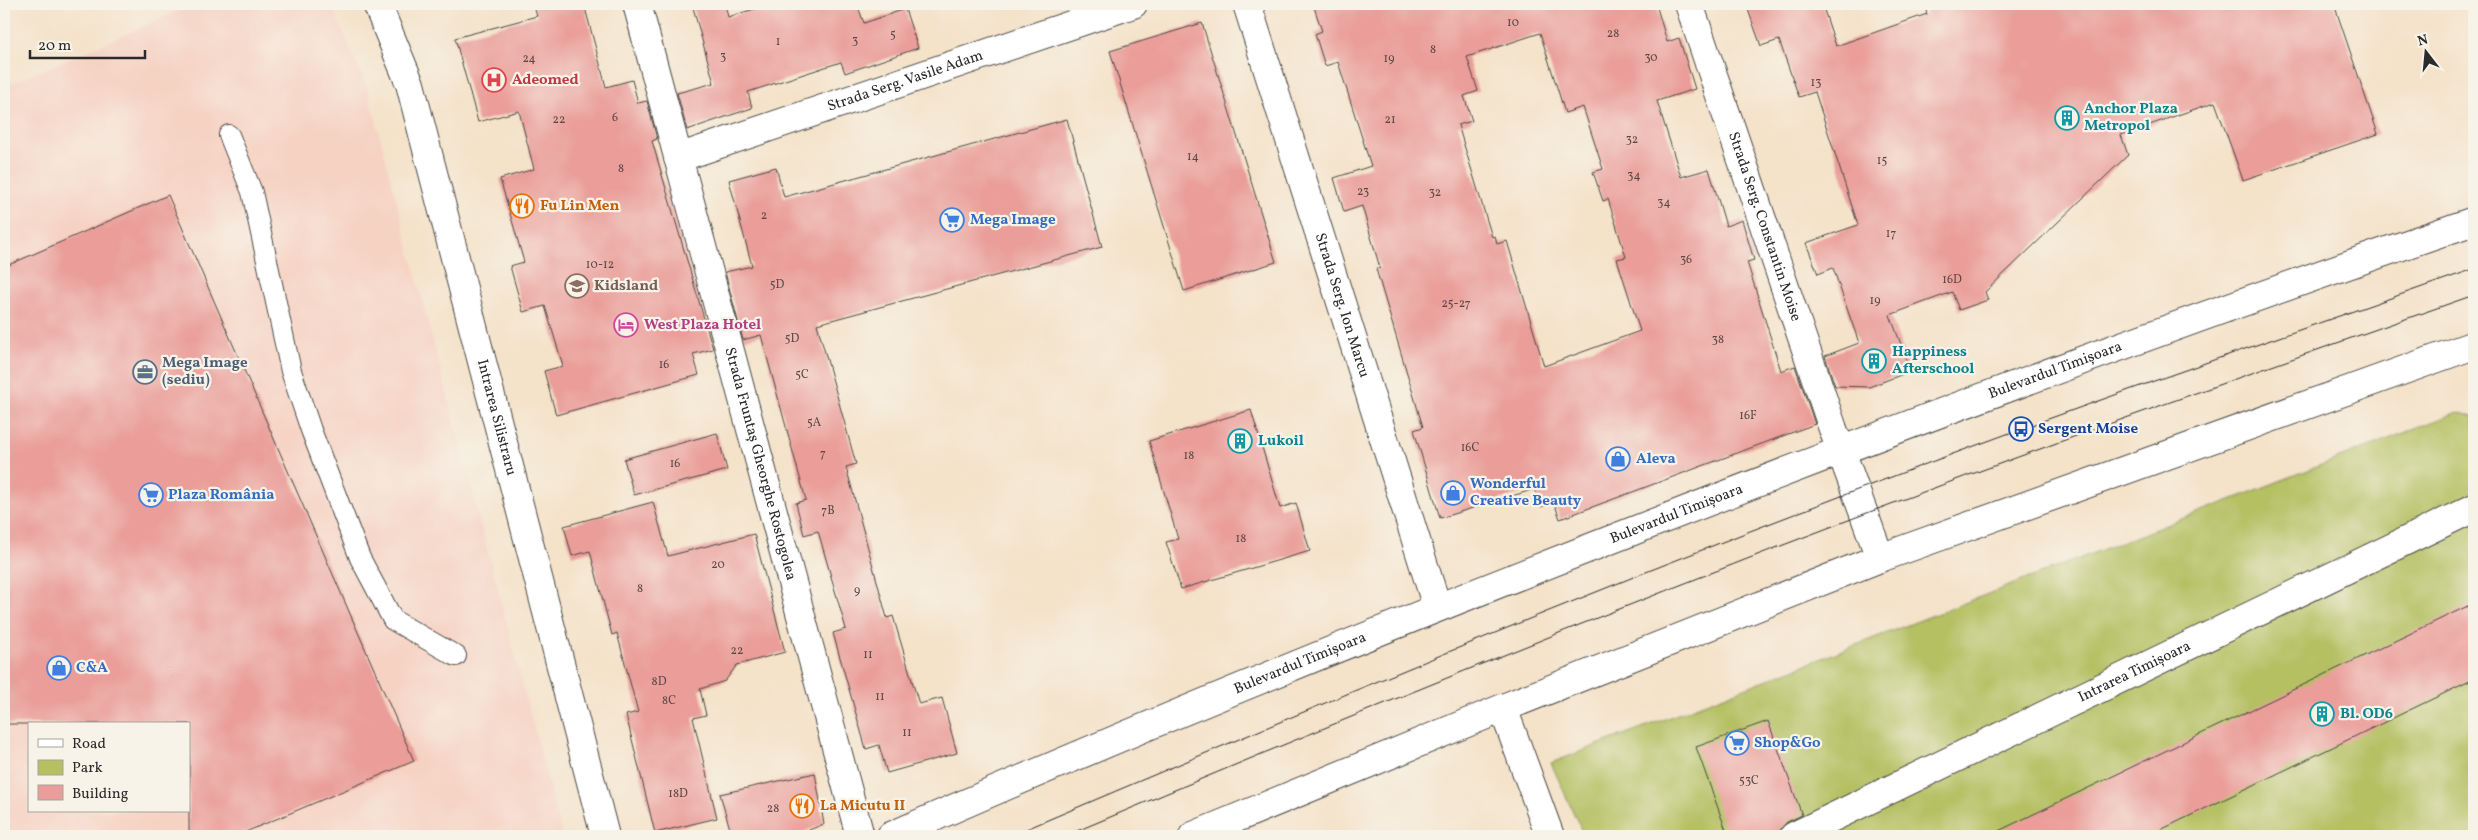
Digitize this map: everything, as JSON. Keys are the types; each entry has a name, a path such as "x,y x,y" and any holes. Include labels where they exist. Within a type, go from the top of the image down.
{"street":[{"name":"Intrarea Silistraru","path":"377,4 410,84 605,836"},
{"name":"Strada Fruntaș Gheorghe Rostogolea","path":"637,4 860,836"},
{"name":"Strada Serg. Vasile Adam","path":"678,158 1133,4"},
{"name":"Strada Serg. Ion Marcu","path":"1247,4 1437,608"},
{"name":"Strada Serg. Constantin Moise","path":"1689,4 1841,450 1880,558"},
{"name":"Bulevardul Timișoara","path":"891,836 1184,710 1437,608 1841,450 2327,272 2473,226"},
{"path":"1193,836 1503,708 1880,558 2474,345"},
{"name":"Intrarea Timișoara","path":"1794,836 2474,508"},
{"path":"1503,708 1550,836"}],"lane":[{"path":"229,136 252,192 291,371 311,430 360,558 393,620 456,656"}],"shaded area":[{"path":"195,4 331,4 367,87 562,836 4,836 4,87"}],"green space":[{"path":"2458,412 2474,417 2474,836 1584,836 1551,763"}],"building":[{"path":"533,4 584,4 606,87 632,80 638,103 647,101 657,139 652,141 713,349 693,354 699,375 556,415 544,371 563,366 545,306 523,312 510,266 524,262 500,179 534,169 519,111 478,122 455,38 537,16"},
{"path":"692,4 725,4 728,17 771,4 857,4 864,23 905,9 918,48 845,73 841,62 748,92 752,108 687,130 677,93 714,83"},
{"path":"1313,4 1656,4 1667,42 1679,38 1695,89 1657,101 1681,177 1709,169 1726,226 1742,220 1754,260 1747,262 1781,371 1795,366 1815,424 1560,519 1554,502 1541,507 1535,489 1440,518 1414,430 1423,427 1376,269 1380,268 1362,206 1344,212 1334,178 1371,166 1338,62 1325,66 1315,34 1322,31","holes":["1540,33 1565,113 1583,107 1603,169 1593,172 1603,201 1608,199 1626,257 1617,259 1640,331 1544,366 1507,241 1497,244 1495,236 1492,237 1458,125 1472,121 1464,96 1478,91 1467,57"]},
{"path":"1746,4 1822,4 1836,46 1927,14 1924,4 2334,4 2378,134 2243,180 2215,102 2121,135 2128,155 1985,292 1988,300 1959,310 1952,292 1890,315 1911,371 1869,387 1835,386 1825,356 1859,343 1833,268 1818,274 1806,243 1858,225 1815,92 1799,97 1779,40 1761,46"},
{"path":"1202,23 1276,262 1184,291 1110,51"},
{"path":"1067,119 1102,247 817,324 856,464 846,467 887,618 893,616 919,704 942,698 957,753 887,773 879,745 866,749 833,633 846,629 818,531 804,535 796,503 806,500 761,335 743,340 725,272 752,266 729,180 776,167 784,197"},
{"name":"Plaza România","path":"168,195 414,761 236,836 189,836 190,722 28,722 28,724 4,724 4,267"},
{"path":"1251,410 1280,508 1296,503 1310,551 1181,589 1166,542 1178,539 1149,441"},
{"path":"717,433 727,470 634,495 624,459"},
{"path":"653,502 668,556 754,534 785,652 737,665 725,681 700,689 706,715 693,718 717,818 655,833 626,715 638,712 617,633 612,635 590,551 572,556 564,526"},
{"name":"Bl. OD6","path":"2474,603 2474,679 2148,836 1988,836"},
{"path":"1768,721 1802,815 1787,822 1780,831 1766,836 1728,836 1696,747"},
{"path":"815,773 824,824 794,836 732,836 720,794"}],"tram line":[{"path":"1010,836 1432,659 1750,531 2088,405 2474,269"},
{"path":"1065,836 1465,671 1867,513 2094,429 2474,295"}],"place":[{"name":"Adeomed","path":"494,80"},
{"name":"Anchor Plaza Metropol","path":"2067,118"},
{"name":"Fu Lin Men","path":"522,206"},
{"name":"Mega Image","path":"952,220"},
{"name":"Kidsland","path":"577,286"},
{"name":"West Plaza Hotel","path":"626,325"},
{"name":"Happiness Afterschool","path":"1874,361"},
{"name":"Mega Image (sediu)","path":"145,372"},
{"name":"Sergent Moise","path":"2021,429"},
{"name":"Lukoil","path":"1240,441"},
{"name":"Aleva","path":"1618,459"},
{"name":"Wonderful Creative Beauty","path":"1453,493"},
{"name":"Plaza România","path":"151,495"},
{"name":"C&A","path":"59,668"},
{"name":"Bl. OD6","path":"2322,714"},
{"name":"Shop&Go","path":"1737,743"},
{"name":"La Micutu II","path":"802,806"}]}
